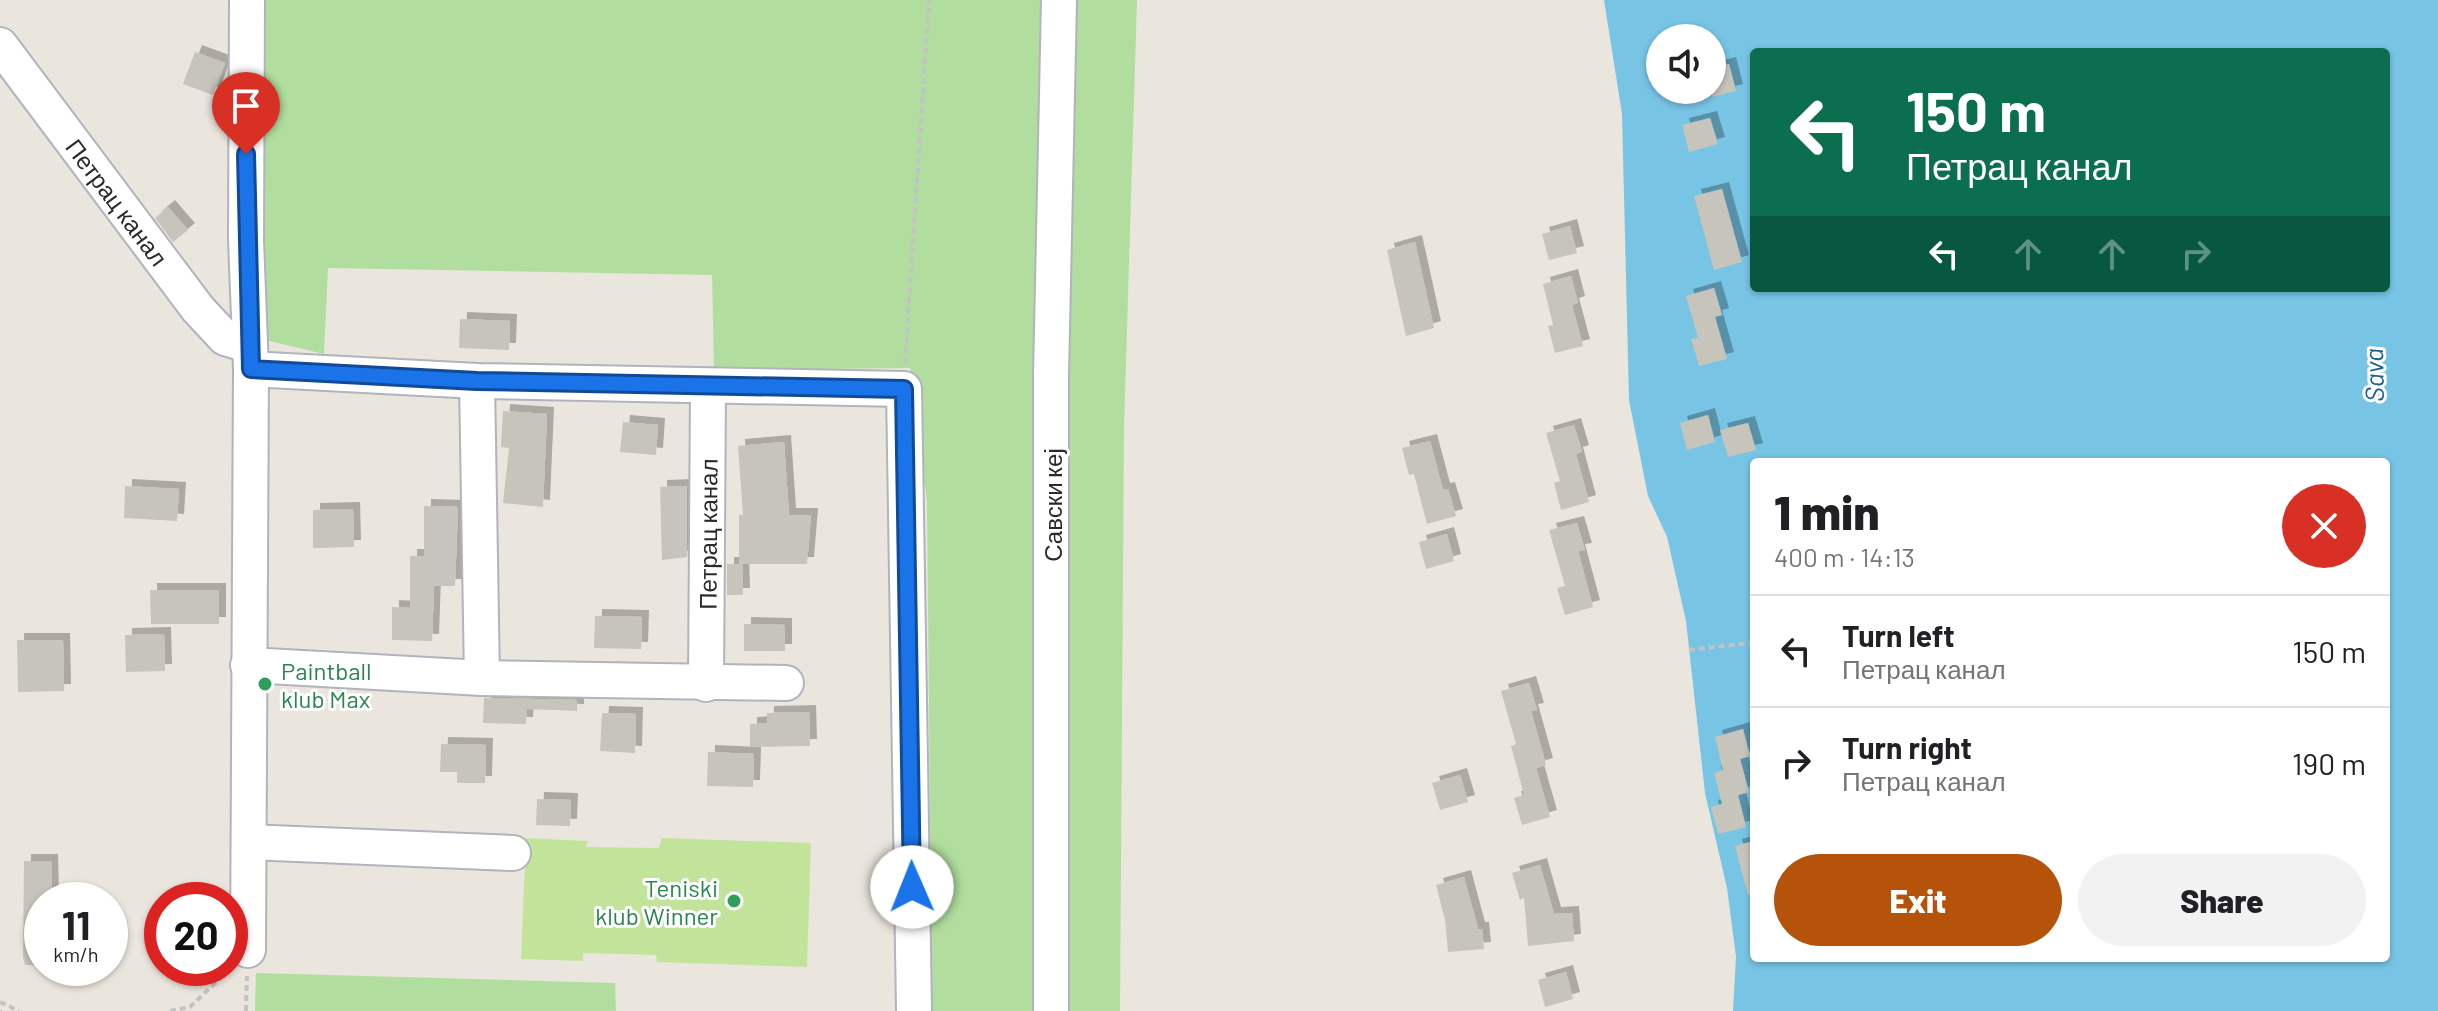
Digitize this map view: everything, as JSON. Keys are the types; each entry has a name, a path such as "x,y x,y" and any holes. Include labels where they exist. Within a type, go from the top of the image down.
{"street":[{"path":"247,0 248,950"},
{"name":"Савски кеј","path":"1051,1011 1051,376 1059,0"},
{"name":"Петрац канал","path":"0,45 198,309 225,338 249,357 477,381 904,389"},
{"path":"477,381 482,678"},
{"name":"Петрац канал","path":"706,684 708,386"},
{"path":"904,389 914,1011"},
{"path":"248,665 482,678 786,683"},
{"path":"249,842 513,853"}],"path":[{"path":"904,389 929,0"},
{"path":"1689,650 1750,643"},
{"path":"170,1011 188,1009 211,986"},
{"path":"246,1011 247,986"},
{"path":"0,1002 19,1011"}],"green space":[{"path":"263,0 1137,0 1124,428 1120,1011 932,1011 927,502 910,368 714,370 712,275 328,268 324,354 261,339"},
{"path":"526,838 588,841 586,847 659,848 662,838 811,843 807,967 657,962 656,955 583,953 583,961 521,959"},
{"path":"256,973 615,983 616,1011 255,1011"}],"water":[{"name":"Sava","path":"1604,0 2438,0 2438,1011 1733,1011 1736,957 1727,888 1705,793 1686,621 1667,537 1648,496 1629,400 1622,114"}],"building":[{"path":"195,52 225,63 213,95 183,84"},
{"path":"1729,64 1736,91 1726,94 1726,65"},
{"path":"1710,118 1718,144 1689,152 1682,125"},
{"path":"1722,189 1742,262 1714,270 1694,196"},
{"path":"168,207 188,230 173,242 155,218"},
{"path":"1570,226 1577,253 1549,260 1542,234"},
{"path":"1415,242 1434,328 1406,336 1387,250"},
{"path":"1571,276 1578,303 1572,305 1583,346 1555,353 1548,326 1553,325 1543,284"},
{"path":"1714,288 1722,315 1715,317 1727,359 1699,366 1691,339 1698,338 1686,296"},
{"path":"460,319 510,321 509,350 459,348"},
{"path":"503,411 547,414 543,507 503,503 509,448 501,447"},
{"path":"1708,415 1715,442 1687,450 1680,423"},
{"path":"623,422 658,425 656,455 620,452"},
{"path":"1748,423 1756,450 1728,457 1720,430"},
{"path":"1574,425 1582,452 1576,454 1589,502 1561,510 1554,483 1560,481 1546,433"},
{"path":"1430,441 1443,490 1448,489 1456,516 1427,524 1414,474 1409,475 1402,448"},
{"path":"784,442 789,515 811,515 807,564 739,564 739,515 743,515 738,446"},
{"path":"125,486 179,489 177,521 124,518"},
{"path":"687,486 687,557 662,560 660,487"},
{"path":"424,506 458,507 455,586 434,586 432,641 392,640 392,607 410,608 410,556 424,556"},
{"path":"353,509 354,547 313,548 313,510"},
{"path":"1577,523 1585,550 1578,551 1593,607 1565,615 1557,588 1565,586 1549,530"},
{"path":"1447,534 1454,561 1426,569 1419,542"},
{"path":"727,564 742,564 743,595 727,595"},
{"path":"150,590 219,590 219,624 151,624"},
{"path":"595,616 642,617 641,649 594,648"},
{"path":"744,624 785,625 785,651 744,651"},
{"path":"164,634 165,671 126,672 125,635"},
{"path":"17,640 63,640 64,691 18,692"},
{"path":"1529,683 1537,710 1531,711 1546,765 1536,768 1550,817 1522,825 1514,798 1524,795 1511,746 1516,744 1501,691"},
{"path":"484,698 577,700 577,711 527,709 526,724 483,723"},
{"path":"809,712 810,746 750,747 750,724 767,723 767,713"},
{"path":"602,713 636,714 635,753 600,751"},
{"path":"1743,729 1750,756 1740,759 1749,792 1738,795 1746,827 1718,834 1711,807 1722,804 1714,773 1723,770 1715,737"},
{"path":"441,744 486,745 485,783 457,783 457,772 440,772"},
{"path":"708,752 754,754 753,787 707,786"},
{"path":"1460,775 1468,802 1440,810 1432,783"},
{"path":"537,799 571,800 570,826 536,825"},
{"path":"1750,842 1750,895 1748,895 1735,846"},
{"path":"24,861 51,861 52,882 24,882 24,961 23,957"},
{"path":"1540,865 1554,914 1572,913 1574,941 1528,946 1524,898 1520,900 1512,873"},
{"path":"1464,877 1478,929 1482,929 1484,949 1448,952 1445,920 1436,885"},
{"path":"1566,972 1573,999 1545,1007 1538,980"}],"place":[{"name":"Paintball klub Max","path":"265,684"},
{"name":"Teniski klub Winner","path":"734,901"}],"route":[{"path":"246,154 248,345 251,369 477,381 904,389 912,887"}]}
